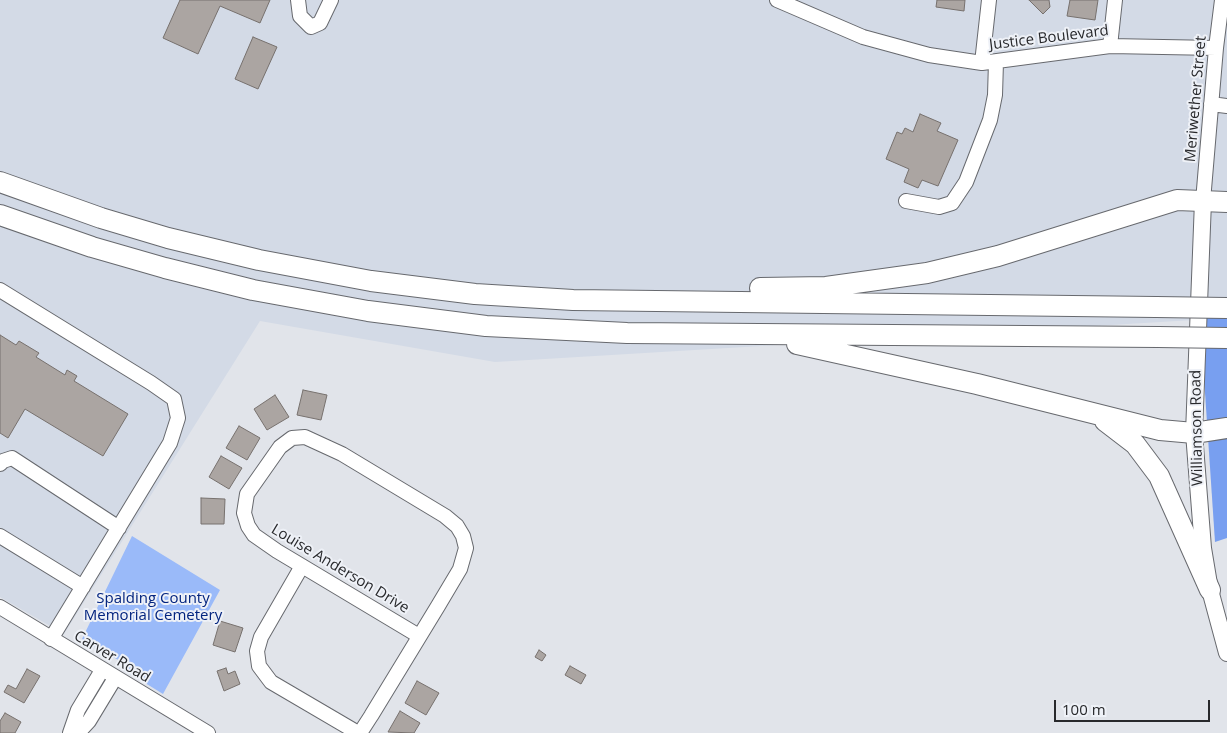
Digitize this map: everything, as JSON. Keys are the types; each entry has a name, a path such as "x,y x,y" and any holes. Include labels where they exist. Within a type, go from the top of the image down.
{"highway":[{"path":"0,182 101,218 168,238 259,260 371,281 475,294 573,300 1227,308"},
{"path":"573,300 678,289 826,287 928,273 998,256 1177,200 1227,202"},
{"path":"0,216 92,247 253,290 368,311 537,330 750,335 1227,338"},
{"path":"750,335 877,361 1160,430 1194,433 1227,428"},
{"path":"1095,414 1122,432 1159,476 1210,590"}],"main road":[{"name":"Williamson Road","path":"1203,201 1194,433 1203,548 1210,590 1227,653"}],"street":[{"path":"298,0 300,16 311,27 320,23 331,0"},
{"name":"Justice Boulevard","path":"777,0 863,38 929,55 982,63 1110,46 1216,48"},
{"path":"982,63 989,0"},
{"path":"1110,46 1115,0"},
{"name":"Meriwether Street","path":"1203,201 1222,0"},
{"path":"906,201 938,207 952,203 966,182 990,120 995,95 996,62"},
{"path":"1211,104 1227,106"},
{"path":"0,290 174,399 178,418 170,443 51,639"},
{"name":"Louise Anderson Drive","path":"359,733 419,636 460,569 466,548 463,536 457,526 445,516 342,454 305,436 292,438 280,447 247,494 244,513 248,526 254,535 302,566 419,636"},
{"path":"0,464 12,458 120,528"},
{"path":"0,536 83,587"},
{"path":"302,566 260,637 257,651 259,666 271,682 359,733"},
{"name":"Carver Road","path":"0,607 208,733"},
{"path":"70,733 78,710 102,670"},
{"path":"78,733 89,721 115,678"}],"shaded area":[{"path":"0,0 1227,0 1227,318 495,362 260,321 64,634 0,597"},
{"path":"1200,318 1227,318 1227,538 1215,542"}],"green space":[{"name":"Spalding County Memorial Cemetery","path":"132,536 220,590 163,694 124,670 127,665 82,639"}],"building":[{"path":"180,0 270,0 260,23 220,6 198,54 163,38"},
{"path":"937,0 965,0 964,11 936,7"},
{"path":"1029,0 1049,0 1050,7 1043,14"},
{"path":"1070,0 1098,0 1095,20 1067,16"},
{"path":"253,37 277,47 258,89 235,79"},
{"path":"920,114 941,123 937,131 958,140 938,186 922,180 918,188 904,182 909,169 886,159 897,132 902,134 905,128 913,132"},
{"path":"0,335 16,345 19,341 39,353 36,357 65,375 67,370 77,376 74,381 128,414 103,456 25,409 8,438 0,433"},
{"path":"303,390 327,395 321,420 297,415"},
{"path":"275,395 289,417 267,430 254,409"},
{"path":"239,426 260,438 247,460 226,448"},
{"path":"221,456 242,468 229,489 209,477"},
{"path":"201,498 225,499 224,524 201,524"},
{"path":"220,621 243,628 235,652 213,645"},
{"path":"539,650 546,655 542,661 535,657"},
{"path":"570,666 586,675 581,684 565,675"},
{"path":"226,668 228,674 235,671 240,684 224,691 217,671"},
{"path":"27,669 40,676 24,703 4,692 8,685 16,689"},
{"path":"417,681 439,693 426,715 405,703"},
{"path":"400,711 420,723 414,733 388,732"},
{"path":"5,713 21,722 15,733 0,733 0,721"}]}
